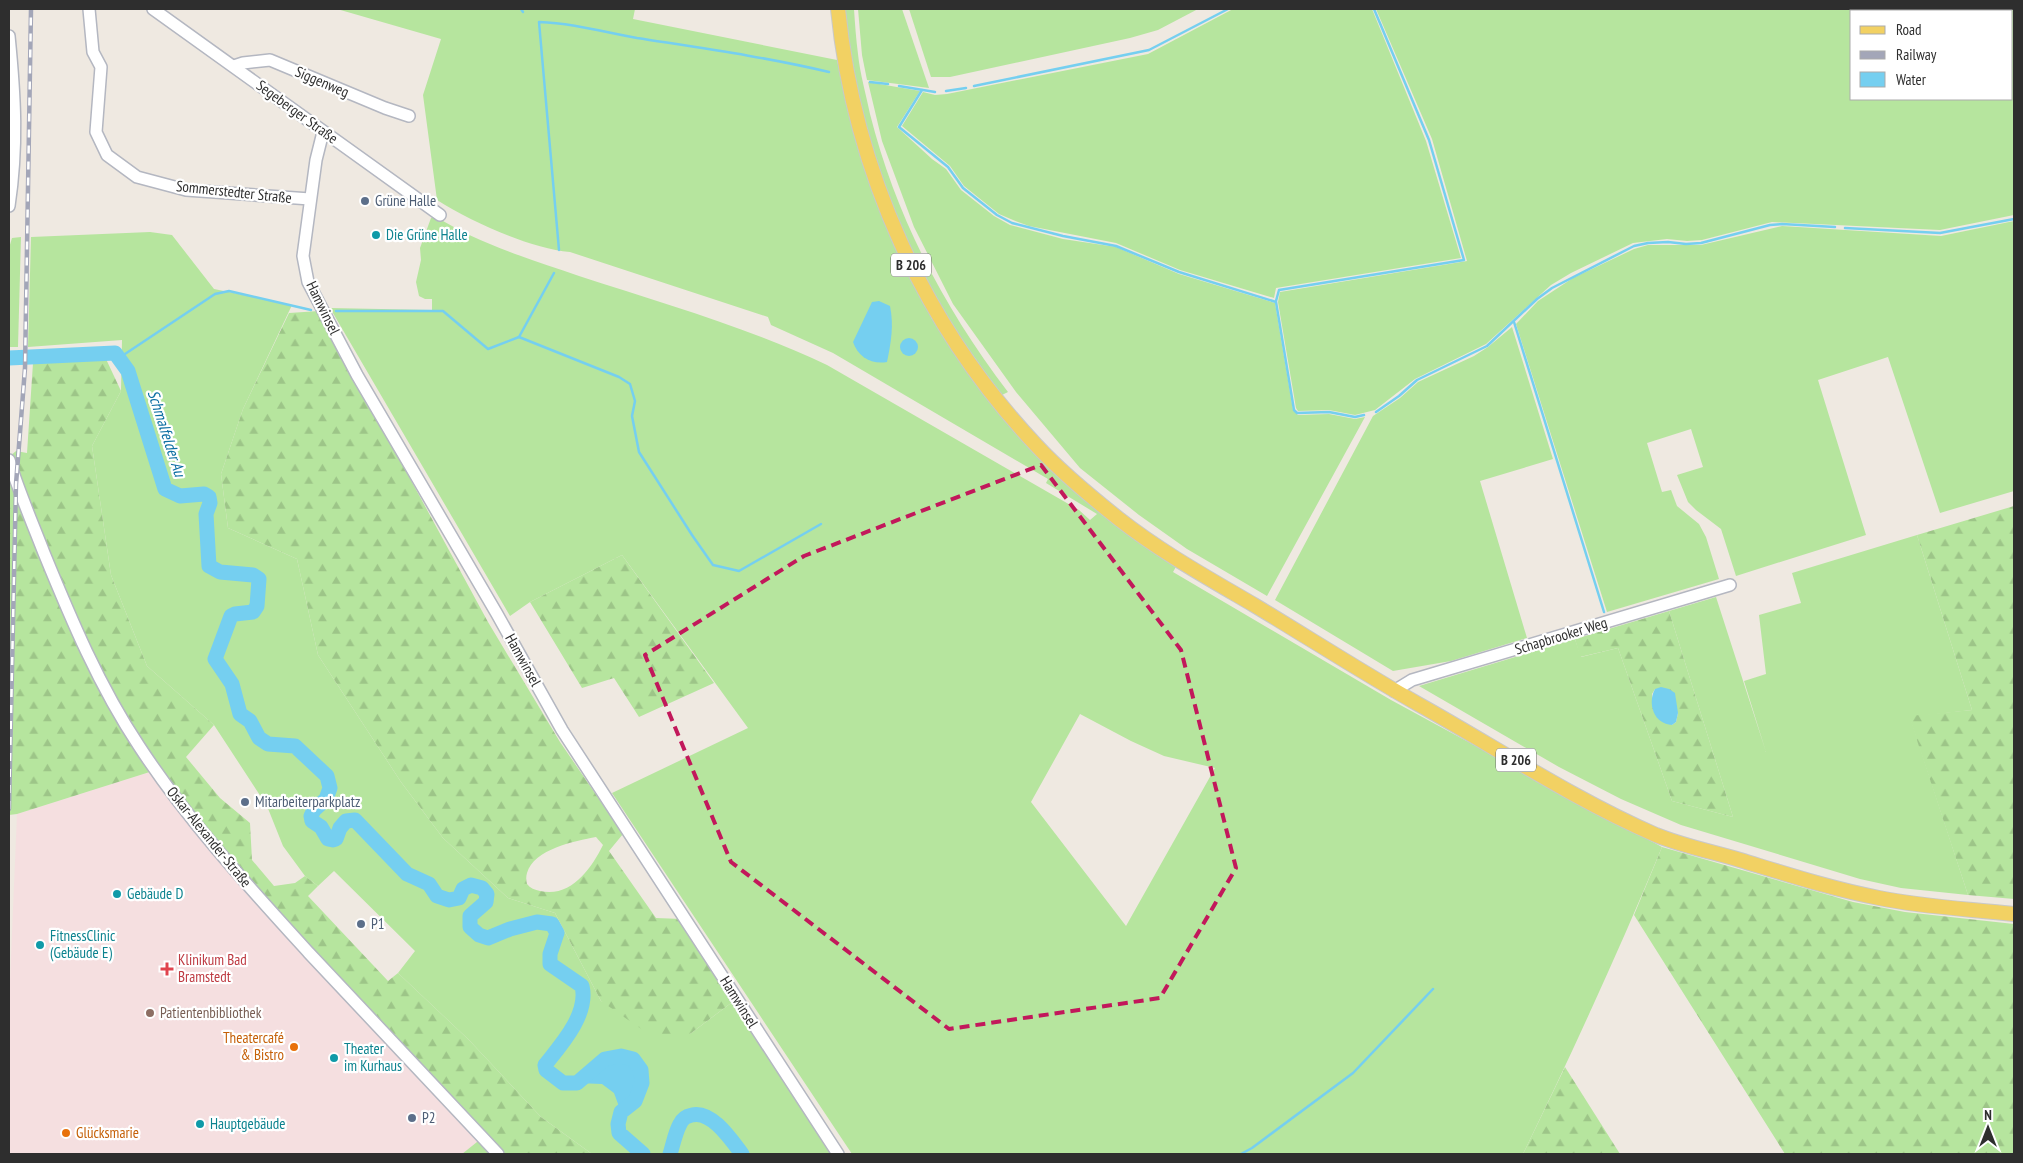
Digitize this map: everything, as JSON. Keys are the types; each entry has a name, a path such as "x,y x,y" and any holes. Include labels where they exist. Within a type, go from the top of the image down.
{"main road":[{"name":"B 206","path":"838,9 851,94 864,147 898,238 919,282 936,312 980,377 1006,410 1036,445 1064,472 1123,522 1176,559 1394,691 1610,814 1662,837 1799,878 1878,898 2014,914"}],"street":[{"name":"Sommerstedter Straße","path":"89,9 93,52 101,67 96,132 107,155 137,177 186,190 310,199"},
{"name":"Segeberger Straße","path":"154,9 440,216"},
{"path":"9,36 16,97 16,136 9,206"},
{"name":"Siggenweg","path":"234,66 270,60 385,108 409,116"},
{"name":"Hamwinsel","path":"323,132 310,199 303,256 308,282 357,375 497,614 562,730 838,1154"},
{"name":"Oskar-Alexander-Straße","path":"9,460 16,484 60,592 95,671 138,745 188,814 264,903 498,1154"},
{"name":"Schapbrooker Weg","path":"1394,691 1412,680 1730,585"}],"highlighted area":[{"path":"1041,465 1181,650 1236,868 1160,998 949,1029 731,862 645,655 804,556"}],"shaded area":[{"name":"Klinikum Bad Bramstedt","path":"156,770 482,1138 463,1154 9,1154 9,1005 17,814"}],"green space":[{"path":"337,9 635,9 633,19 837,60 861,156 894,245 932,319 965,367 1005,419 1177,565 1173,572 1391,700 1662,847 1595,1002 1523,1154 852,1154 612,793 748,728 622,555 530,602 510,616 330,308 432,310 432,299 425,299 419,296 416,282 421,260 420,248 431,218 435,216 469,235 505,250 704,316 797,351 827,365 1079,510 1090,520 1097,514 1046,483 1048,479 833,353 771,325 768,317 570,252 554,250 519,240 467,217 437,200 423,95 441,39","holes":["1080,714 1164,756 1215,768 1126,926 1031,802"]},
{"path":"845,9 854,9 860,69 870,114 881,152 908,225 943,294 963,328 1008,392 1002,395 941,307 905,237 877,163 866,125 857,87"},
{"path":"858,9 902,9 929,88 867,80 862,55"},
{"path":"909,9 1198,9 1158,30 1130,38 950,77 931,77"},
{"path":"1233,9 1372,9 1426,141 1461,258 1276,288 1274,298 1180,270 1116,243 1029,226 999,214 964,186 950,166 902,126 923,92 935,95 947,94 1148,54"},
{"path":"1376,9 2014,9 2014,215 1940,230 1772,222 1702,240 1667,239 1633,243 1571,273 1551,285 1486,344 1415,379 1375,410 1355,415 1329,410 1298,411 1278,302 1280,292 1467,261 1432,139"},
{"path":"868,82 920,91 897,127 932,159 946,169 961,190 994,216 1010,225 1063,239 1116,247 1179,274 1275,303 1293,410 1298,415 1329,414 1355,419 1365,417 1267,596 1187,549 1139,515 1080,468 1016,392 953,304 914,227 882,141"},
{"path":"2014,221 2014,491 1940,513 1888,357 1818,380 1866,535 1736,576 1721,529 1688,502 1677,475 1703,467 1691,429 1647,443 1662,492 1671,490 1677,506 1699,524 1706,537 1719,579 1607,612 1516,324 1538,301 1573,278 1634,249 1648,245 1701,245 1782,226 1941,236"},
{"path":"150,232 172,235 214,289 292,305 243,409 221,474 228,528 297,559 318,655 401,782 443,838 508,898 555,913 601,1001 690,1034 735,1000 833,1154 592,1154 541,1117 469,1040 398,973 415,951 334,871 318,886 305,876 283,846 267,806 214,725 147,666 111,575 92,446 121,391 122,340 28,347 31,237"},
{"path":"21,237 18,347 9,347 9,248 12,238"},
{"path":"319,311 488,622 560,742 623,834 609,851 656,918 682,919 735,1000 690,1034 657,1040 601,1001 555,913 508,898 443,838 401,782 318,655 297,559 228,528 221,474 243,409 289,313","holes":["596,837 603,845 586,872 570,886 551,892 536,890 527,884 527,874 531,865 546,852 567,844"]},
{"path":"1512,327 1553,459 1480,481 1527,638 1451,661 1393,671 1275,600 1373,416 1400,398 1418,382 1474,356"},
{"path":"106,359 121,391 92,446 111,575 147,666 214,725 186,757 220,798 250,823 252,860 274,886 295,883 305,876 318,886 308,896 388,981 398,973 469,1040 541,1117 592,1154 498,1154 358,1005 156,770 9,815 9,457 16,451 27,453 33,363"},
{"path":"2014,506 2014,899 1968,895 1909,716 1972,710 1917,535"},
{"path":"1917,535 1972,710 1910,717 1968,895 1901,888 1860,879 1681,825 1621,799 1559,767 1419,686 1575,639 1581,657 1618,648 1672,801 1733,817 1669,611 1716,597 1766,752 1744,681 1766,674 1759,615 1801,603 1792,573"},
{"path":"622,555 714,683 639,717 614,678 582,688 530,602"},
{"path":"1669,611 1733,817 1672,801 1618,648 1580,657 1575,639","holes":["1655,689 1678,713 1676,722 1672,725 1653,710 1652,694"]},
{"path":"1662,847 1853,902 1905,912 2014,924 2014,1154 1785,1154 1634,915"},
{"path":"1565,1067 1620,1154 1523,1154"},
{"path":"482,1138 497,1154 462,1154"}],"water":[{"path":"879,301 890,306 892,320 887,362 881,363 871,361 862,356 853,342 872,302"},
{"path":"909,338 915,341 918,347 915,353 909,356 903,353 900,347 903,341"},
{"path":"1661,687 1675,693 1678,713 1676,722 1672,725 1661,721 1652,707 1655,689"},
{"path":"621,1056 633,1059 641,1070 642,1083 635,1101 621,1112 614,1093 602,1084 577,1083 605,1059"}],"waterway":[{"path":"974,86 1149,50 1228,9"},
{"path":"1276,301 1279,290 1464,260 1429,140 1374,9"},
{"path":"559,250 539,22 576,26 637,38 757,57 829,72"},
{"path":"870,82 888,84"},
{"path":"899,86 935,92"},
{"path":"946,91 966,88"},
{"path":"922,90 899,127 948,167 963,188 997,215 1012,223 1063,236 1116,246 1179,272 1276,302 1294,410 1297,413 1329,412 1355,417 1364,415"},
{"path":"1845,228 1940,233 2014,219"},
{"path":"1376,412 1399,396 1417,380 1487,346 1537,299 1552,288 1634,246 1668,242 1701,243 1770,225 1835,227"},
{"path":"336,311 443,311 488,349 519,337 554,273"},
{"path":"119,358 215,294 229,291 311,310"},
{"path":"1514,322 1604,612"},
{"path":"519,337 619,377 630,384 635,401 632,416 639,452 713,565 739,571 821,524"},
{"name":"Schmalfelder Au","path":"9,358 115,353 128,371 165,489 180,496 204,494 209,497 210,503 206,514 209,566 220,572 253,575 259,579 257,606 253,612 231,616 215,659 232,684 240,714 250,721 259,738 268,744 295,746 327,776 330,788 326,799 314,810 311,816 312,821 321,827 328,839 336,839 340,828 346,821 355,820 407,874 429,884 437,896 449,900 459,898 463,889 471,885 482,888 487,894 486,902 470,916 470,927 479,935 488,938 510,929 537,922 552,924 557,933 550,954 550,964 582,986 583,997 578,1018 566,1039 545,1065 546,1070 563,1083 577,1083 605,1059 621,1056 633,1059 641,1070 642,1083 635,1101 621,1112 618,1124 619,1133 643,1154"},
{"path":"1241,1154 1252,1148 1353,1073 1433,989"},
{"name":"Schmalfelder Au","path":"670,1154 682,1121 690,1115 707,1117 714,1122 742,1154"}],"railway":[{"path":"9,809 16,484 25,368 31,9"}],"place":[{"name":"Grüne Halle","path":"365,201"},
{"name":"Die Grüne Halle","path":"376,235"},
{"name":"Mitarbeiterparkplatz","path":"245,802"},
{"name":"Gebäude D","path":"117,894"},
{"name":"P1","path":"361,924"},
{"name":"FitnessClinic (Gebäude E)","path":"40,945"},
{"name":"Klinikum Bad Bramstedt","path":"167,969"},
{"name":"Patientenbibliothek","path":"150,1013"},
{"name":"Theatercafé & Bistro","path":"294,1047"},
{"name":"Theater im Kurhaus","path":"334,1058"},
{"name":"P2","path":"412,1118"},
{"name":"Hauptgebäude","path":"200,1124"},
{"name":"Glücksmarie","path":"66,1133"}]}
